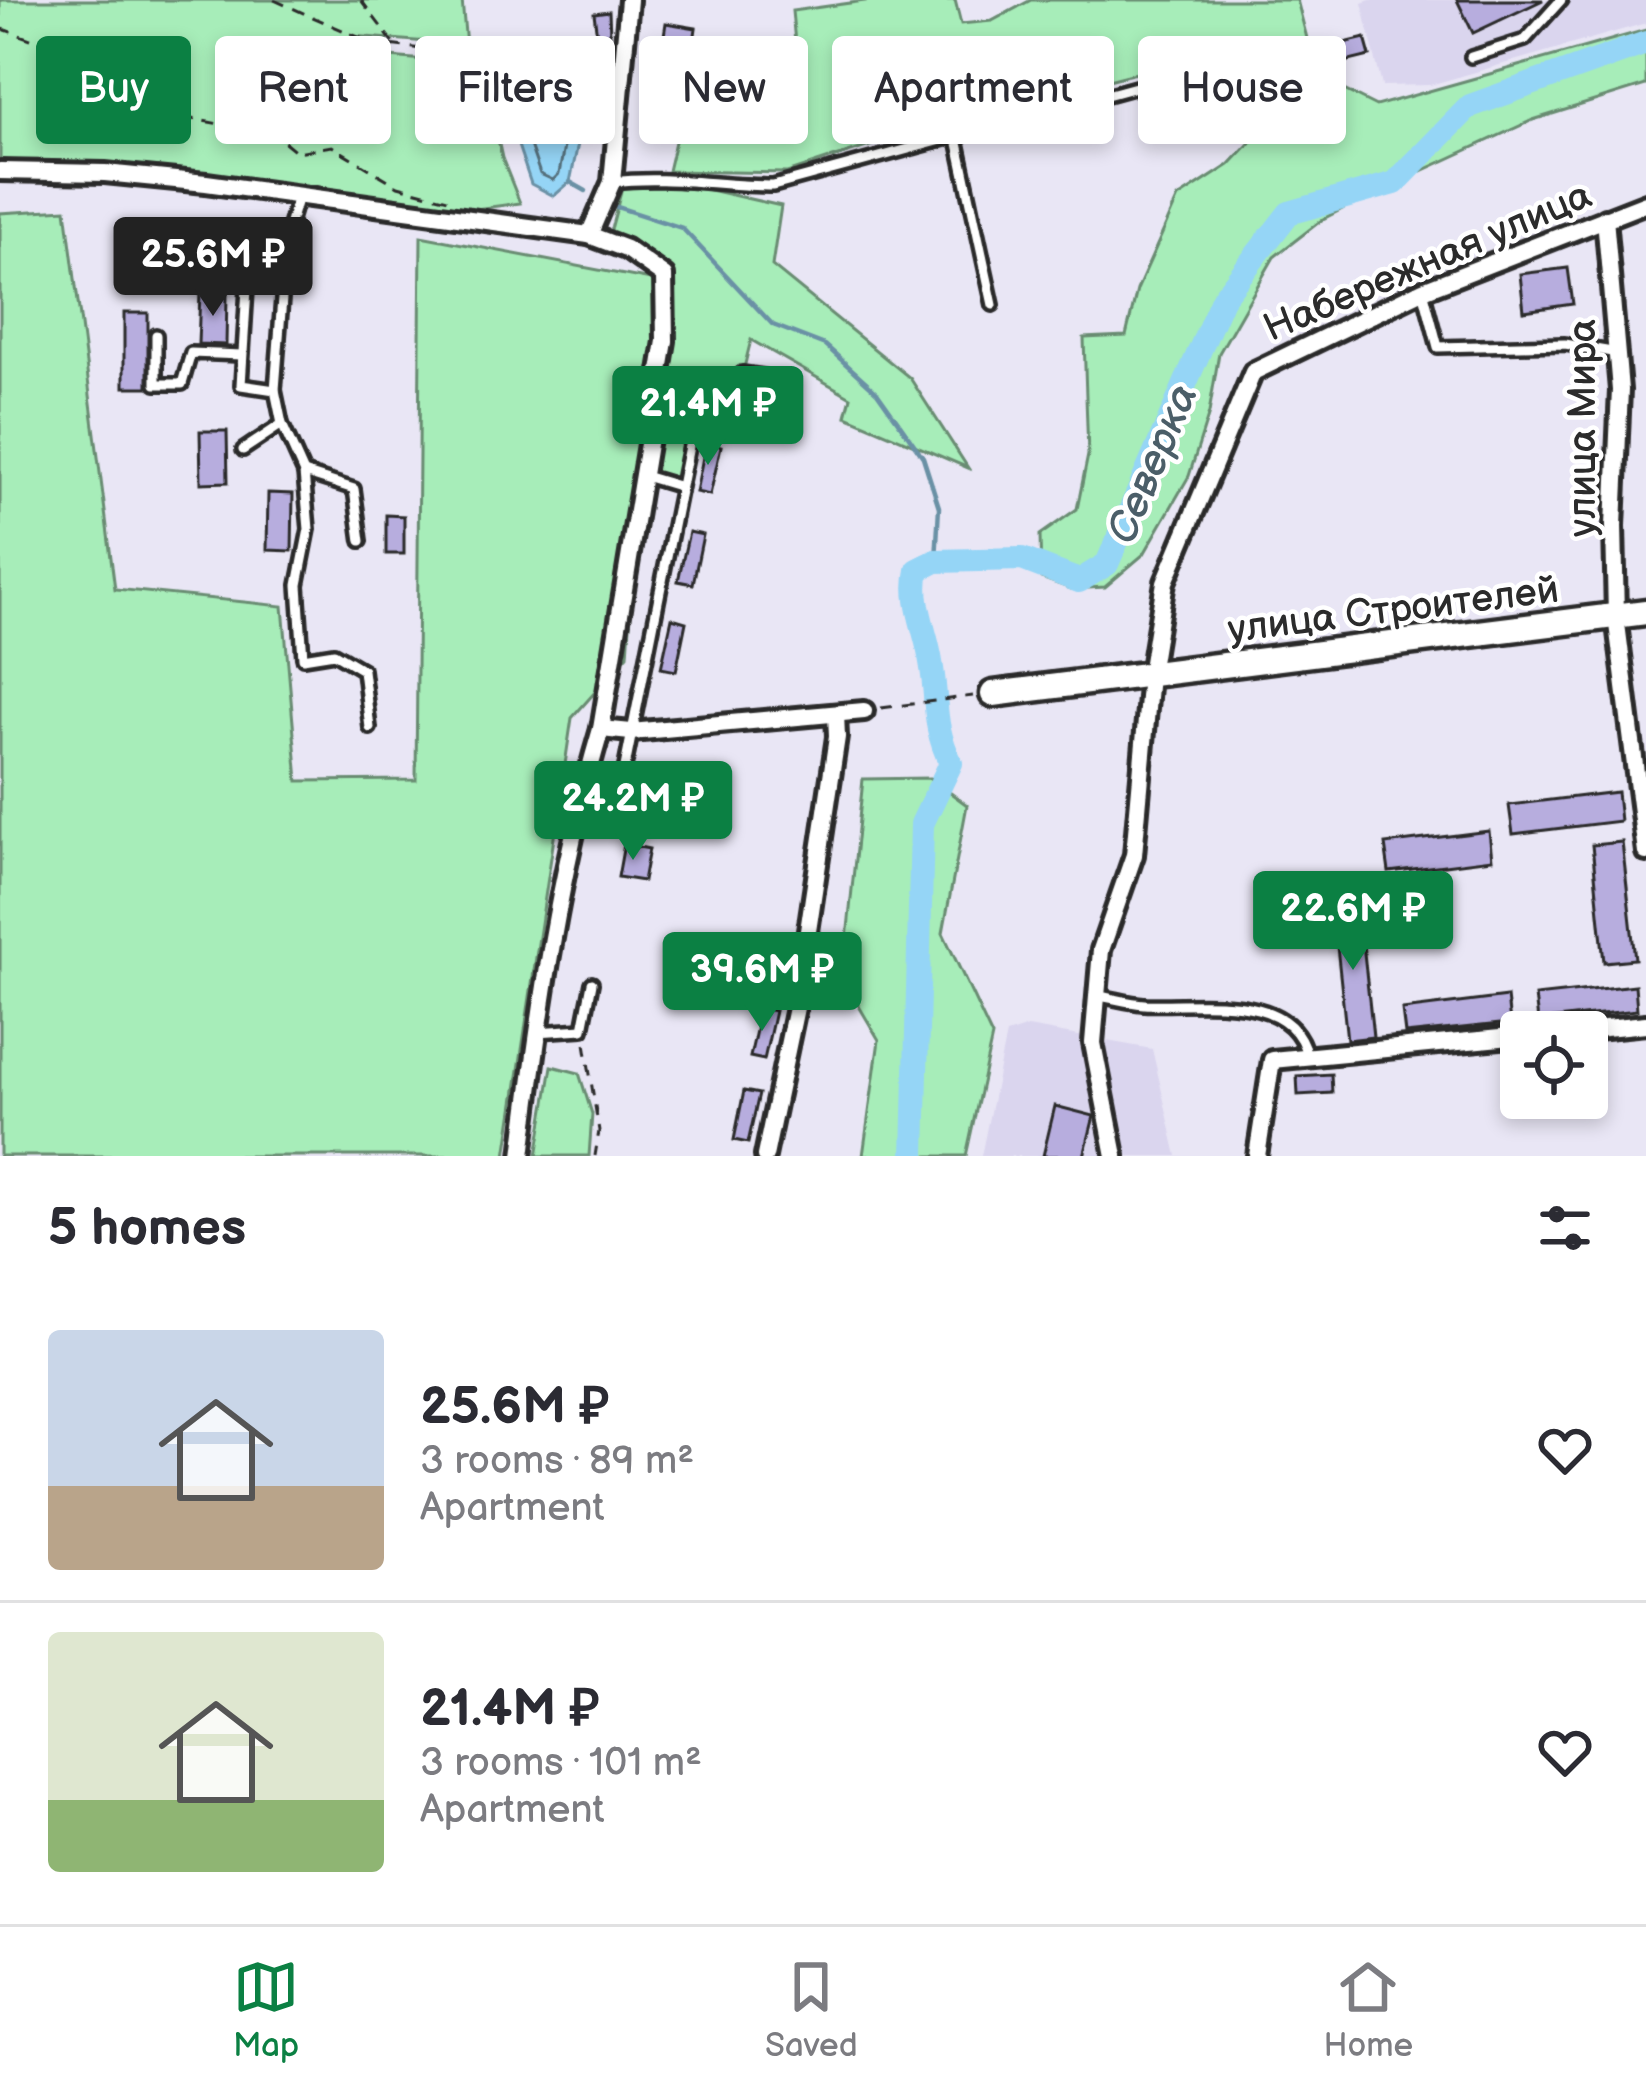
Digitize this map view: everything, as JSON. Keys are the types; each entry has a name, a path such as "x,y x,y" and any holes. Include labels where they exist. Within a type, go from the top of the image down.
{"street":[{"path":"589,235 612,182 629,0"},
{"path":"0,171 105,172 589,235 626,248 664,276 664,341 601,729 585,782 537,1032 522,1156"},
{"name":"Набережная улица","path":"1115,1156 1093,1043 1097,995 1101,950 1133,855 1150,675 1165,582 1253,372 1423,290 1646,203"},
{"name":"улица Мира","path":"1605,218 1618,353 1616,616 1646,852"},
{"name":"улица Строителей","path":"992,694 1646,612"},
{"path":"601,729 631,732 864,711"},
{"path":"765,1156 798,998 837,737 836,714"},
{"path":"1608,1028 1646,1024"},
{"path":"1257,1156 1272,1060 1500,1038"}],"lane":[{"path":"1471,57 1525,40 1561,0"},
{"path":"615,116 619,116"},
{"path":"612,182 674,179 712,186 773,186 921,144"},
{"path":"958,144 993,305"},
{"path":"298,196 286,233 275,390 282,424 304,473 309,529 298,585 304,658 334,653 363,670 370,728"},
{"path":"248,272 241,385 275,390"},
{"path":"1423,290 1438,347 1565,344 1618,353"},
{"path":"156,334 156,383 182,384 191,353 242,355"},
{"path":"618,802 694,421 731,427 742,373 763,376"},
{"path":"243,450 282,424"},
{"path":"304,473 354,489 361,541"},
{"path":"641,475 678,486"},
{"path":"537,1032 583,1029 592,983"},
{"path":"1097,995 1140,1004 1236,1004 1287,1022 1302,1035 1306,1056"}],"path":[{"path":"274,0 372,43 415,48"},
{"path":"361,0 395,46"},
{"path":"0,28 111,68 153,112 274,134 297,152 332,146 398,186 462,203"},
{"path":"864,711 954,698"},
{"path":"583,1029 599,1131 595,1156"}],"shaded area":[{"path":"1646,0 1646,23 1430,85 1382,86 1362,3"},
{"path":"1028,1027 1152,1049 1177,1156 981,1156 1006,1034"}],"green space":[{"path":"0,0 462,0 465,36 415,36 415,41 391,36 215,36 215,144 391,144 391,57 415,59 415,144 499,144 520,203 461,211 186,173 0,168"},
{"path":"872,0 955,0 961,24 992,21 1031,0 1297,0 1306,36 1138,36 1138,73 1114,79 1114,36 832,36 832,144 876,144 787,173 668,171 674,144 808,144 808,36 794,36 792,11"},
{"path":"1646,30 1646,85 1533,120 1370,195 1323,219 1274,257 1219,353 1209,413 1189,476 1144,554 1105,587 1071,589 1041,578 1040,535 1077,509 1088,455 1084,338 1126,336 1137,290 1178,198 1229,165 1249,144 1346,144 1346,91 1376,106"},
{"path":"692,186 781,206 772,266 910,378 968,468 846,416 851,397 751,340 730,424 692,418 677,481 641,468 628,655 572,718 506,1156 0,1156 0,213 66,209 115,589 283,606 298,781 416,780 421,236 656,281 673,278 610,233 622,188"},
{"path":"930,778 967,805 943,933 992,1037 966,1156 863,1156 879,1040 843,979 863,779"},
{"path":"552,1066 579,1073 592,1114 589,1156 537,1156"}],"water":[{"path":"517,144 578,144 570,182 554,196 531,184"}],"building":[{"path":"1457,0 1543,0 1473,33"},
{"path":"609,11 610,36 597,36 594,13"},
{"path":"666,23 696,28 695,36 664,36"},
{"path":"1365,38 1370,56 1346,62 1346,43"},
{"path":"1568,268 1573,304 1524,311 1520,274"},
{"path":"200,293 227,294 226,345 198,344"},
{"path":"124,313 148,313 148,387 124,387"},
{"path":"200,431 227,431 228,482 201,483"},
{"path":"706,442 721,446 710,495 696,492"},
{"path":"268,493 293,494 292,551 267,550"},
{"path":"386,515 404,516 404,554 386,554"},
{"path":"689,532 703,535 693,584 678,581"},
{"path":"672,618 686,622 676,671 661,668"},
{"path":"1617,792 1620,821 1513,834 1509,805"},
{"path":"1489,831 1492,859 1389,872 1385,844"},
{"path":"1622,842 1635,959 1604,962 1592,845"},
{"path":"624,844 649,849 643,881 618,877"},
{"path":"1359,906 1373,1037 1347,1040 1333,909"},
{"path":"1635,985 1637,1010 1537,1011 1535,996"},
{"path":"1507,997 1509,1011 1500,1011 1500,1024 1405,1034 1402,1010"},
{"path":"761,1008 775,1011 764,1060 750,1057"},
{"path":"1331,1074 1332,1093 1298,1095 1297,1076"},
{"path":"744,1091 759,1094 748,1143 734,1140"},
{"path":"1055,1106 1094,1116 1084,1156 1043,1156"}],"waterway":[{"name":"Северка","path":"914,1156 922,824 951,763 938,725 918,605 918,570 936,561 1022,559 1079,581 1107,564 1222,299 1289,213 1395,183 1470,106 1646,43"},
{"path":"570,182 586,191"},
{"path":"617,207 682,228 773,325 825,345 877,392 923,457 939,507 936,561"}]}
